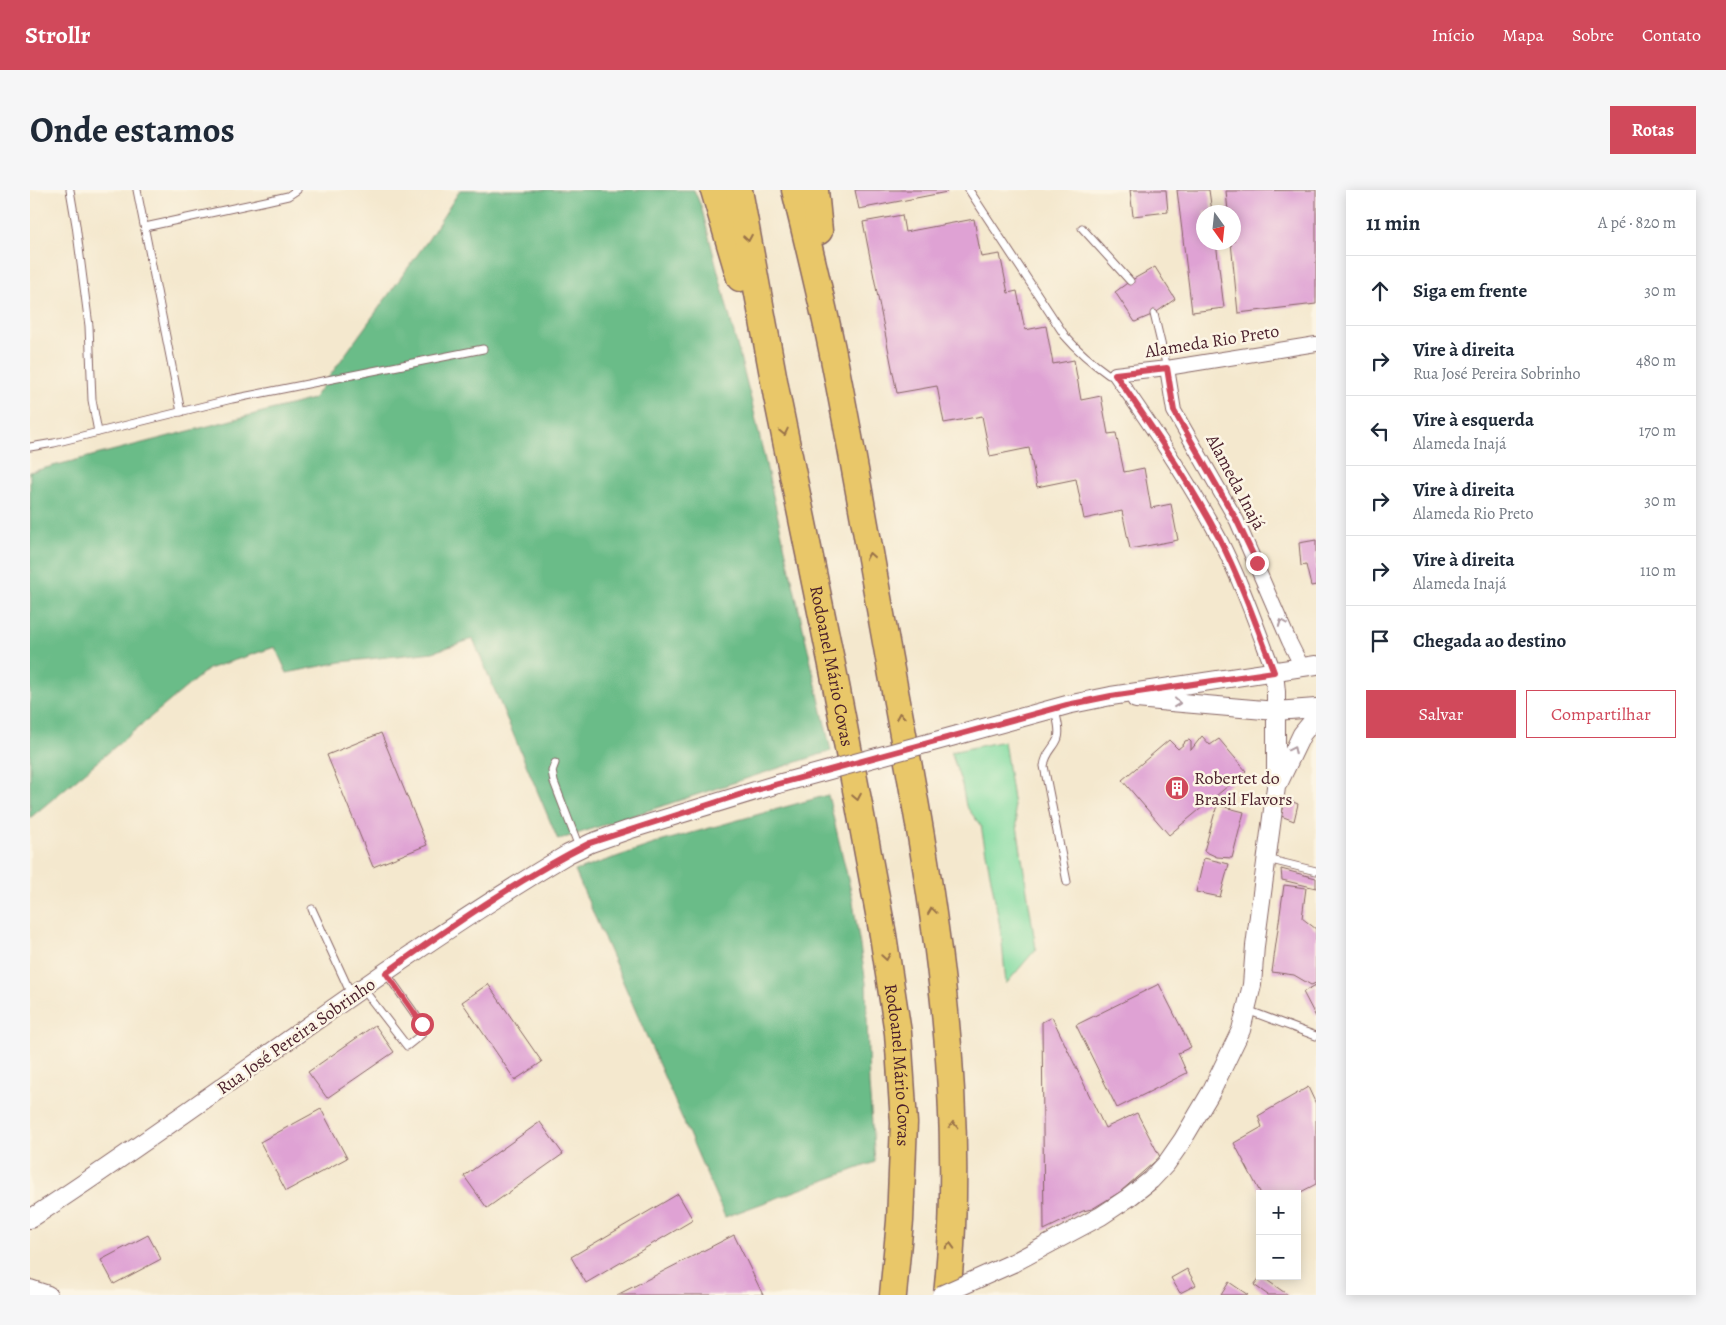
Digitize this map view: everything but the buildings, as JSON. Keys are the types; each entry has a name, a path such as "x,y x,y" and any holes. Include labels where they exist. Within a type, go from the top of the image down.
{"highway":[{"path":"714,190 776,397"},
{"name":"Rodoanel Mário Covas","path":"739,190 776,397 837,689 882,926 898,1033 904,1123 900,1221 893,1295"},
{"path":"796,190 832,348 916,803 948,1032 953,1114 953,1174 950,1272 947,1295"},
{"path":"815,190 832,348"}],"street":[{"name":"Alameda Rio Preto","path":"1115,374 1167,368 1316,344"},
{"name":"Alameda Inajá","path":"1167,368 1174,411 1237,521 1289,642 1309,666"},
{"path":"941,1295 1013,1263 1101,1216 1128,1198 1156,1174 1182,1141 1211,1092 1241,1030 1252,985 1276,787 1274,672 1239,580 1218,537 1156,433 1115,374"},
{"name":"Rua José Pereira Sobrinho","path":"30,1219 97,1175 432,940 495,899 590,843 778,784 1055,709 1111,696 1309,666"},
{"name":"Rua José Pereira Sobrinho","path":"1111,696 1276,711 1316,708"},
{"path":"1276,787 1298,741 1316,717"},
{"path":"30,1289 48,1295"}],"lane":[{"path":"70,190 89,326 92,400 98,432"},
{"path":"137,190 181,412"},
{"path":"145,227 288,196 297,190"},
{"path":"969,190 1065,336 1076,349 1097,366 1109,375 1115,374"},
{"path":"1082,228 1130,281"},
{"path":"1154,314 1167,368"},
{"path":"30,447 232,399 483,349"},
{"path":"1055,709 1059,734 1058,739 1045,756 1044,766 1067,882"},
{"path":"555,763 552,771 554,782 579,848"},
{"path":"1266,859 1316,872"},
{"path":"312,909 358,993 407,1046 422,1034 422,1024 386,973"},
{"path":"1247,1010 1316,1036"}],"green space":[{"path":"460,190 694,190 701,206 752,403 831,751 558,840 473,639 433,652 341,662 287,673 275,647 208,669 30,818 30,472 313,399 428,240"},
{"path":"1004,741 1036,949 1006,984 1001,932 981,826 966,806 962,785 951,752"},
{"path":"828,795 852,896 866,983 869,1085 875,1162 725,1217 575,871 663,841"}],"place":[{"name":"Robertet do Brasil Flavors","path":"1177,788"}],"route":[{"path":"422,1024 386,973 495,899 568,854 590,843 745,793 1067,705 1111,696 1274,672 1239,580 1218,537 1152,426 1115,374 1167,368 1174,411 1204,460 1257,563"}]}
